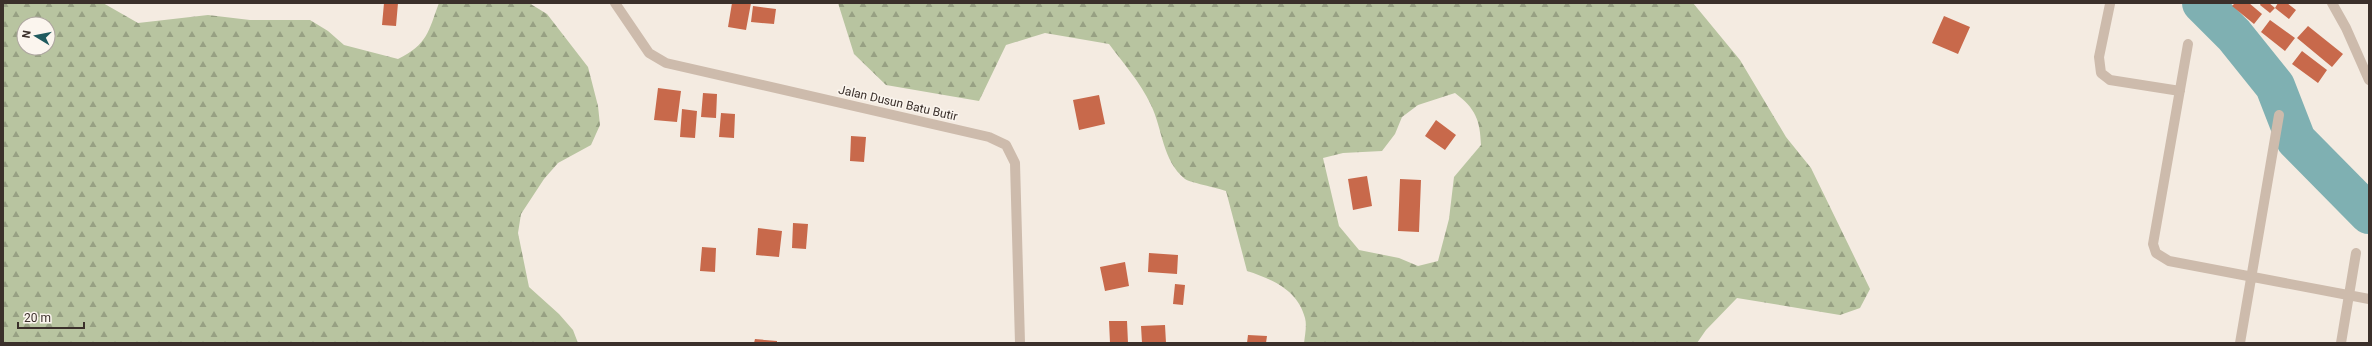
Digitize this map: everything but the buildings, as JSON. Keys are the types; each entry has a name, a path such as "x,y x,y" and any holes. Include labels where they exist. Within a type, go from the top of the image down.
{"street":[{"name":"Jalan Dusun Batu Butir","path":"615,3 646,50 666,63 989,137 1006,145 1016,163 1020,343"},
{"path":"2332,3 2369,80"},
{"path":"2110,4 2099,57 2101,73 2110,80 2180,91"},
{"path":"2188,44 2153,248 2161,257 2170,261 2369,299"},
{"path":"2240,343 2280,115"},
{"path":"2341,343 2356,253"}],"green space":[{"path":"3,3 103,3 138,23 208,15 250,20 310,20 328,31 344,45 398,59 416,48 426,36 439,3 529,3 547,14 588,67 598,106 600,125 591,145 558,163 544,179 521,214 518,233 529,287 559,314 573,330 578,343 3,343"},
{"path":"838,3 1693,3 1740,60 1786,137 1811,168 1870,289 1860,308 1840,315 1737,298 1706,330 1697,343 1304,343 1306,321 1302,308 1296,300 1283,287 1266,278 1247,271 1226,191 1187,180 1177,171 1167,154 1155,115 1147,97 1132,73 1109,44 1045,33 1006,45 979,101 886,85 854,54","holes":["1455,93 1468,104 1476,116 1481,145 1454,177 1449,219 1438,261 1418,266 1399,258 1359,250 1339,226 1323,158 1343,153 1382,151 1395,134 1402,117 1418,105"]}],"waterway":[{"path":"2202,3 2234,35 2275,86 2296,140 2369,214"}]}
